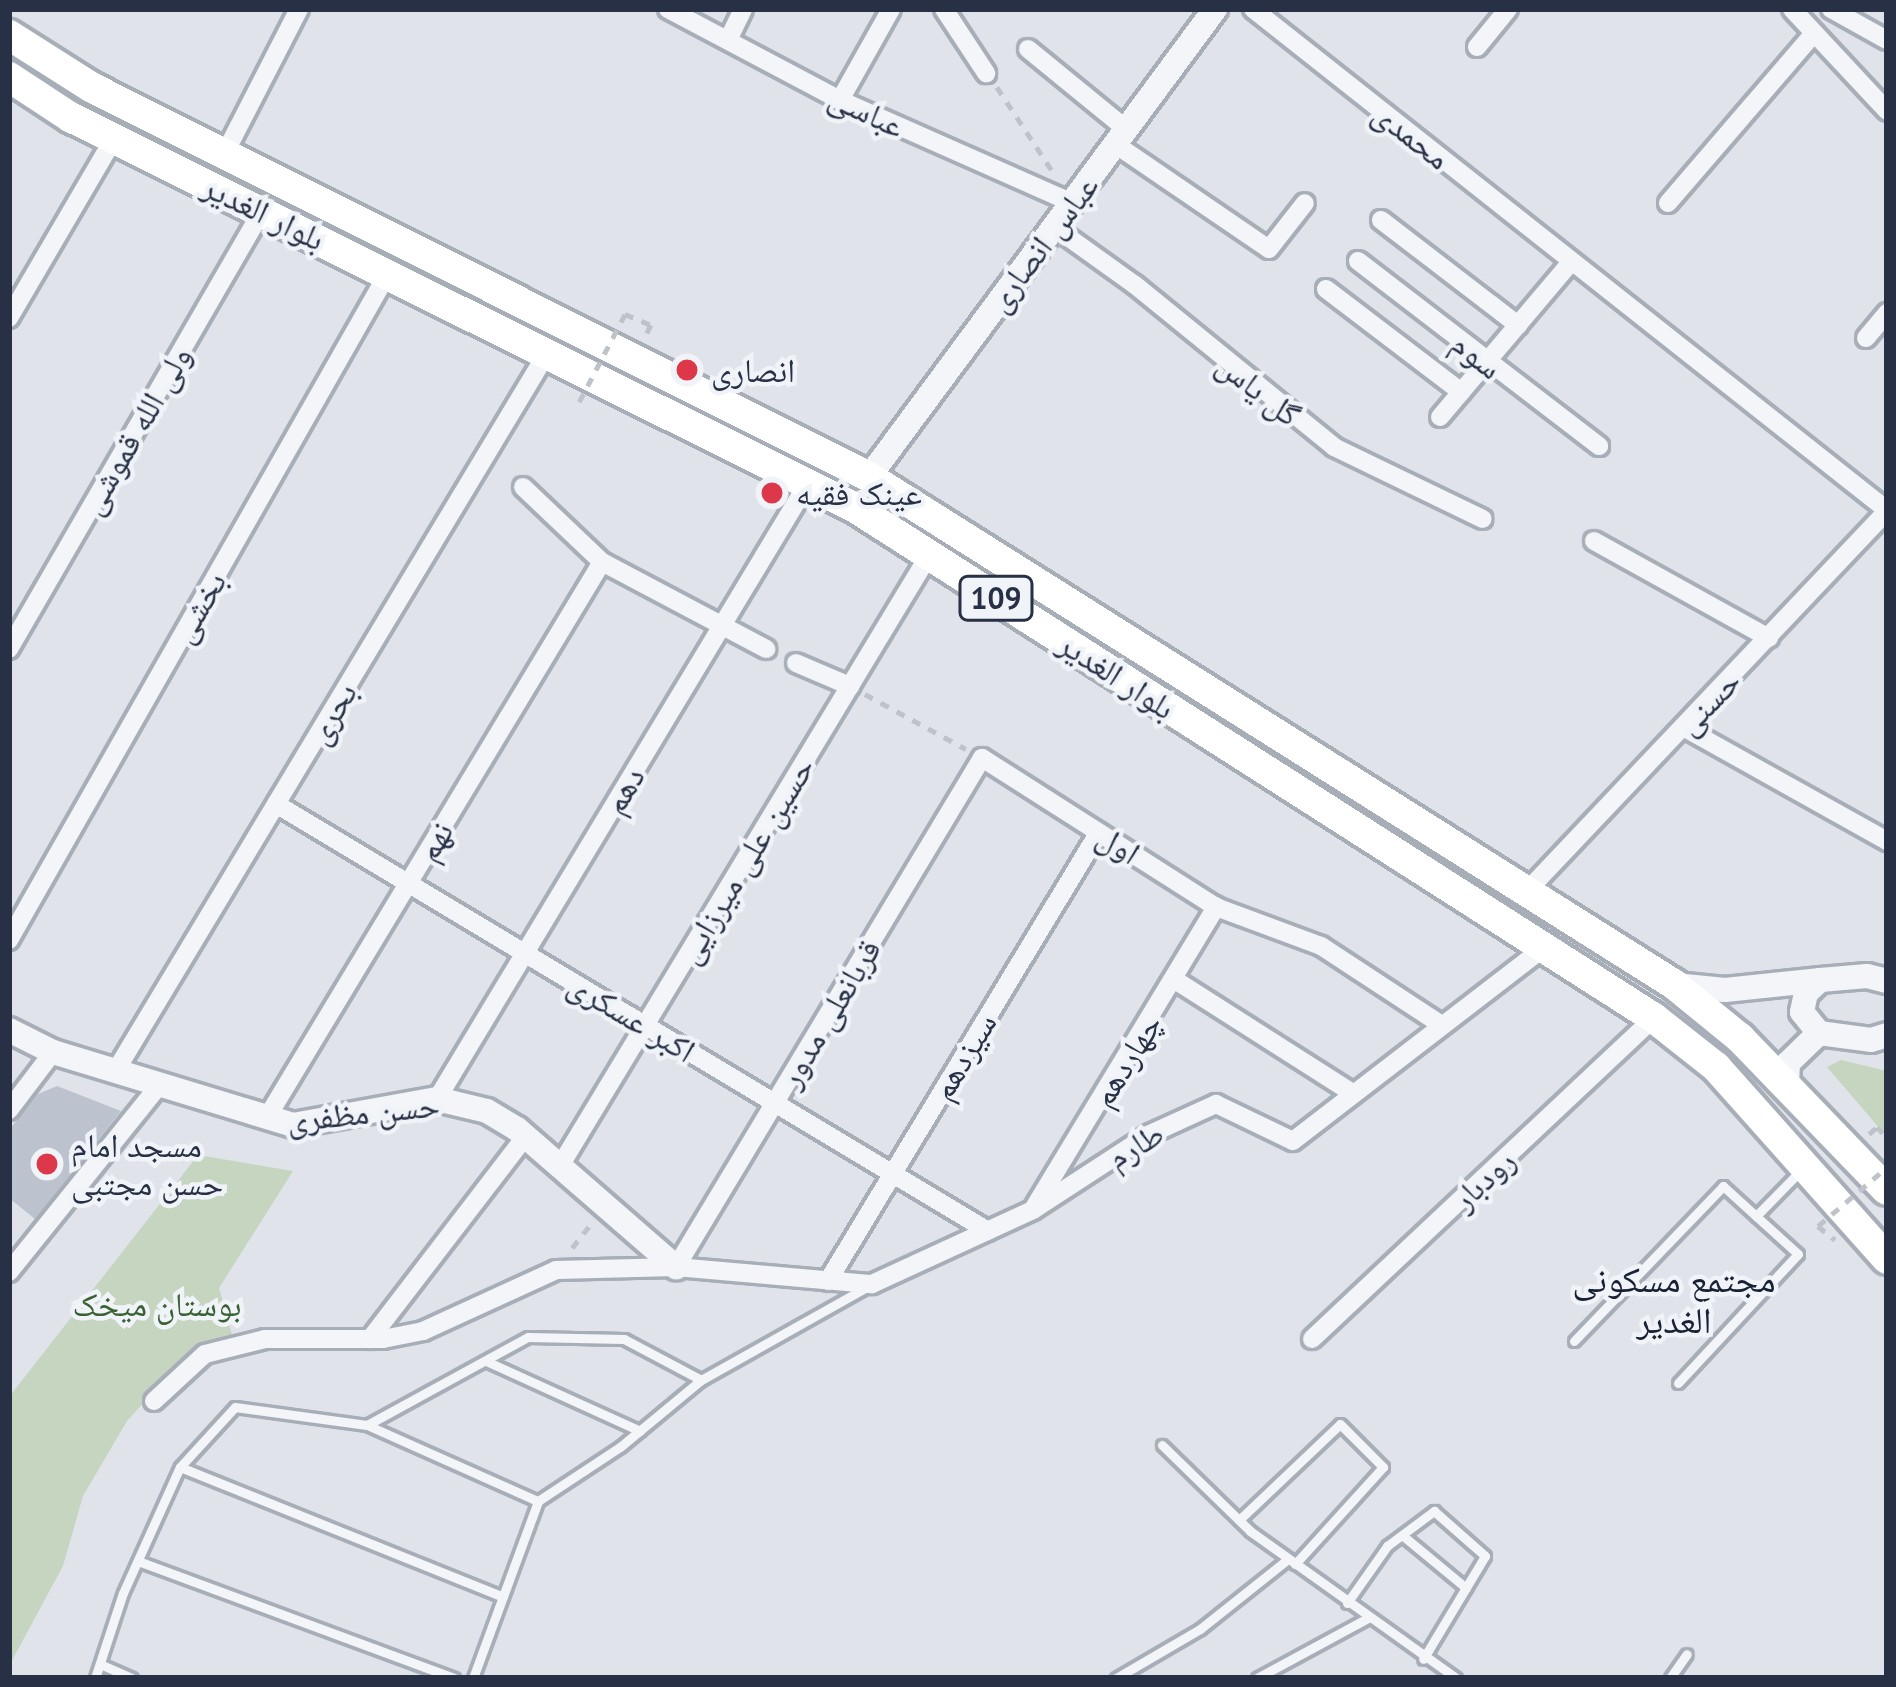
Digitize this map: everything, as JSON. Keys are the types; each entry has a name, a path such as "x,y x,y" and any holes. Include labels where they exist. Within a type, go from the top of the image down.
{"main road":[{"name":"بلوار الغدیر","path":"9,35 91,88 869,476 1675,985 1787,1083 1887,1190"},
{"name":"بلوار الغدیر","path":"9,77 114,138 809,481 929,555 1654,1018 1717,1067 1887,1259"}],"street":[{"path":"225,153 298,9"},
{"name":"عباسی","path":"668,9 840,100 1072,203"},
{"path":"728,40 743,9"},
{"path":"840,100 891,9"},
{"path":"944,9 986,73"},
{"name":"عباس انصاری","path":"869,476 1215,9"},
{"name":"محمدی","path":"1253,9 1887,510"},
{"path":"1477,47 1508,9"},
{"path":"1792,9 1887,111"},
{"path":"1844,12 1887,40"},
{"path":"1668,203 1814,33"},
{"path":"1028,49 1121,136 1269,249 1305,203"},
{"path":"9,318 114,138"},
{"name":"ولی الله قموشی","path":"9,649 262,211"},
{"path":"1382,220 1518,325"},
{"name":"گل یاس","path":"1054,227 1135,285 1334,447 1483,519"},
{"name":"سوم","path":"1358,261 1599,446"},
{"path":"1441,417 1572,261"},
{"name":"بخشی","path":"9,940 388,274"},
{"path":"1326,289 1461,392"},
{"path":"1866,338 1887,313"},
{"name":"بحری","path":"115,1072 547,353"},
{"name":"دهم","path":"437,1099 809,481"},
{"path":"523,488 602,562 766,649"},
{"name":"حسنی","path":"1526,892 1887,510"},
{"path":"1594,541 1769,638"},
{"name":"حسین علی میرزایی","path":"560,1166 929,555"},
{"name":"نهم","path":"266,1120 602,562"},
{"path":"796,663 850,686"},
{"path":"1683,727 1884,833"},
{"name":"اول","path":"982,758 1216,907 1321,946 1440,1024"},
{"name":"قربانعلی مدور","path":"676,1267 982,758"},
{"name":"اکبر عسکری","path":"276,804 988,1231"},
{"name":"سیزدهم","path":"828,1281 1099,832"},
{"name":"چهاردهم","path":"1033,1210 1216,907"},
{"name":"طارم","path":"556,1270 676,1267 872,1284 1033,1210 1148,1135 1216,1103 1293,1141 1545,947"},
{"path":"1675,985 1725,990 1884,978"},
{"path":"1175,980 1351,1092"},
{"path":"1820,980 1806,993 1802,1012 1819,1034 1882,1040"},
{"name":"رودبار","path":"1312,1339 1654,1018"},
{"name":"حسن مظفری","path":"9,1030 53,1052 293,1125 437,1099 487,1111 526,1136 676,1267"},
{"path":"1787,1083 1789,1063 1819,1034"},
{"path":"9,1110 53,1052"},
{"path":"9,1272 158,1087"},
{"path":"370,1339 526,1136"},
{"path":"154,1401 205,1354 306,1336 370,1339 423,1331 556,1270"}],"lane":[{"path":"1756,1216 1805,1166"},
{"path":"1574,1341 1723,1186 1798,1254 1678,1383"},
{"path":"473,1678 538,1501 640,1431 701,1380 872,1284"},
{"path":"367,1425 528,1336 624,1340 701,1380"},
{"path":"485,1360 640,1431"},
{"path":"95,1678 138,1561 180,1467 235,1407 367,1425 538,1501"},
{"path":"1116,1678 1200,1629 1292,1562 1383,1467 1340,1424 1239,1520"},
{"path":"1162,1445 1239,1520 1439,1671 1456,1678"},
{"path":"180,1467 503,1597"},
{"path":"1347,1603 1387,1546 1434,1511 1485,1556 1423,1659"},
{"path":"1402,1535 1466,1588"},
{"path":"138,1561 454,1678"},
{"path":"1257,1678 1368,1618"},
{"path":"1670,1678 1687,1654"},
{"path":"100,1664 131,1678"},
{"path":"1426,1678 1439,1671"}],"path":[{"path":"986,73 1072,203"},
{"path":"580,402 625,314 651,325"},
{"path":"850,686 982,758"},
{"path":"1877,1127 1887,1137"},
{"path":"1832,1242 1818,1226 1887,1167"},
{"path":"556,1270 605,1205"}],"green space":[{"path":"1841,1060 1887,1071 1887,1137 1827,1067"},
{"name":"بوستان میخک","path":"198,1155 293,1171 219,1288 233,1338 185,1357 127,1421 83,1496 63,1566 9,1666 9,1397"}],"building":[{"name":"مسجد امام حسن مجتبی","path":"57,1086 121,1111 35,1219 9,1198 9,1130 38,1094"}],"place":[{"name":"انصاری","path":"687,370"},
{"name":"عینک فقیه","path":"772,493"},
{"name":"مسجد امام حسن مجتبی","path":"47,1164"}],"district":[{"name":"مجتمع مسکونی الغدیر","path":"1674,1298"}]}
